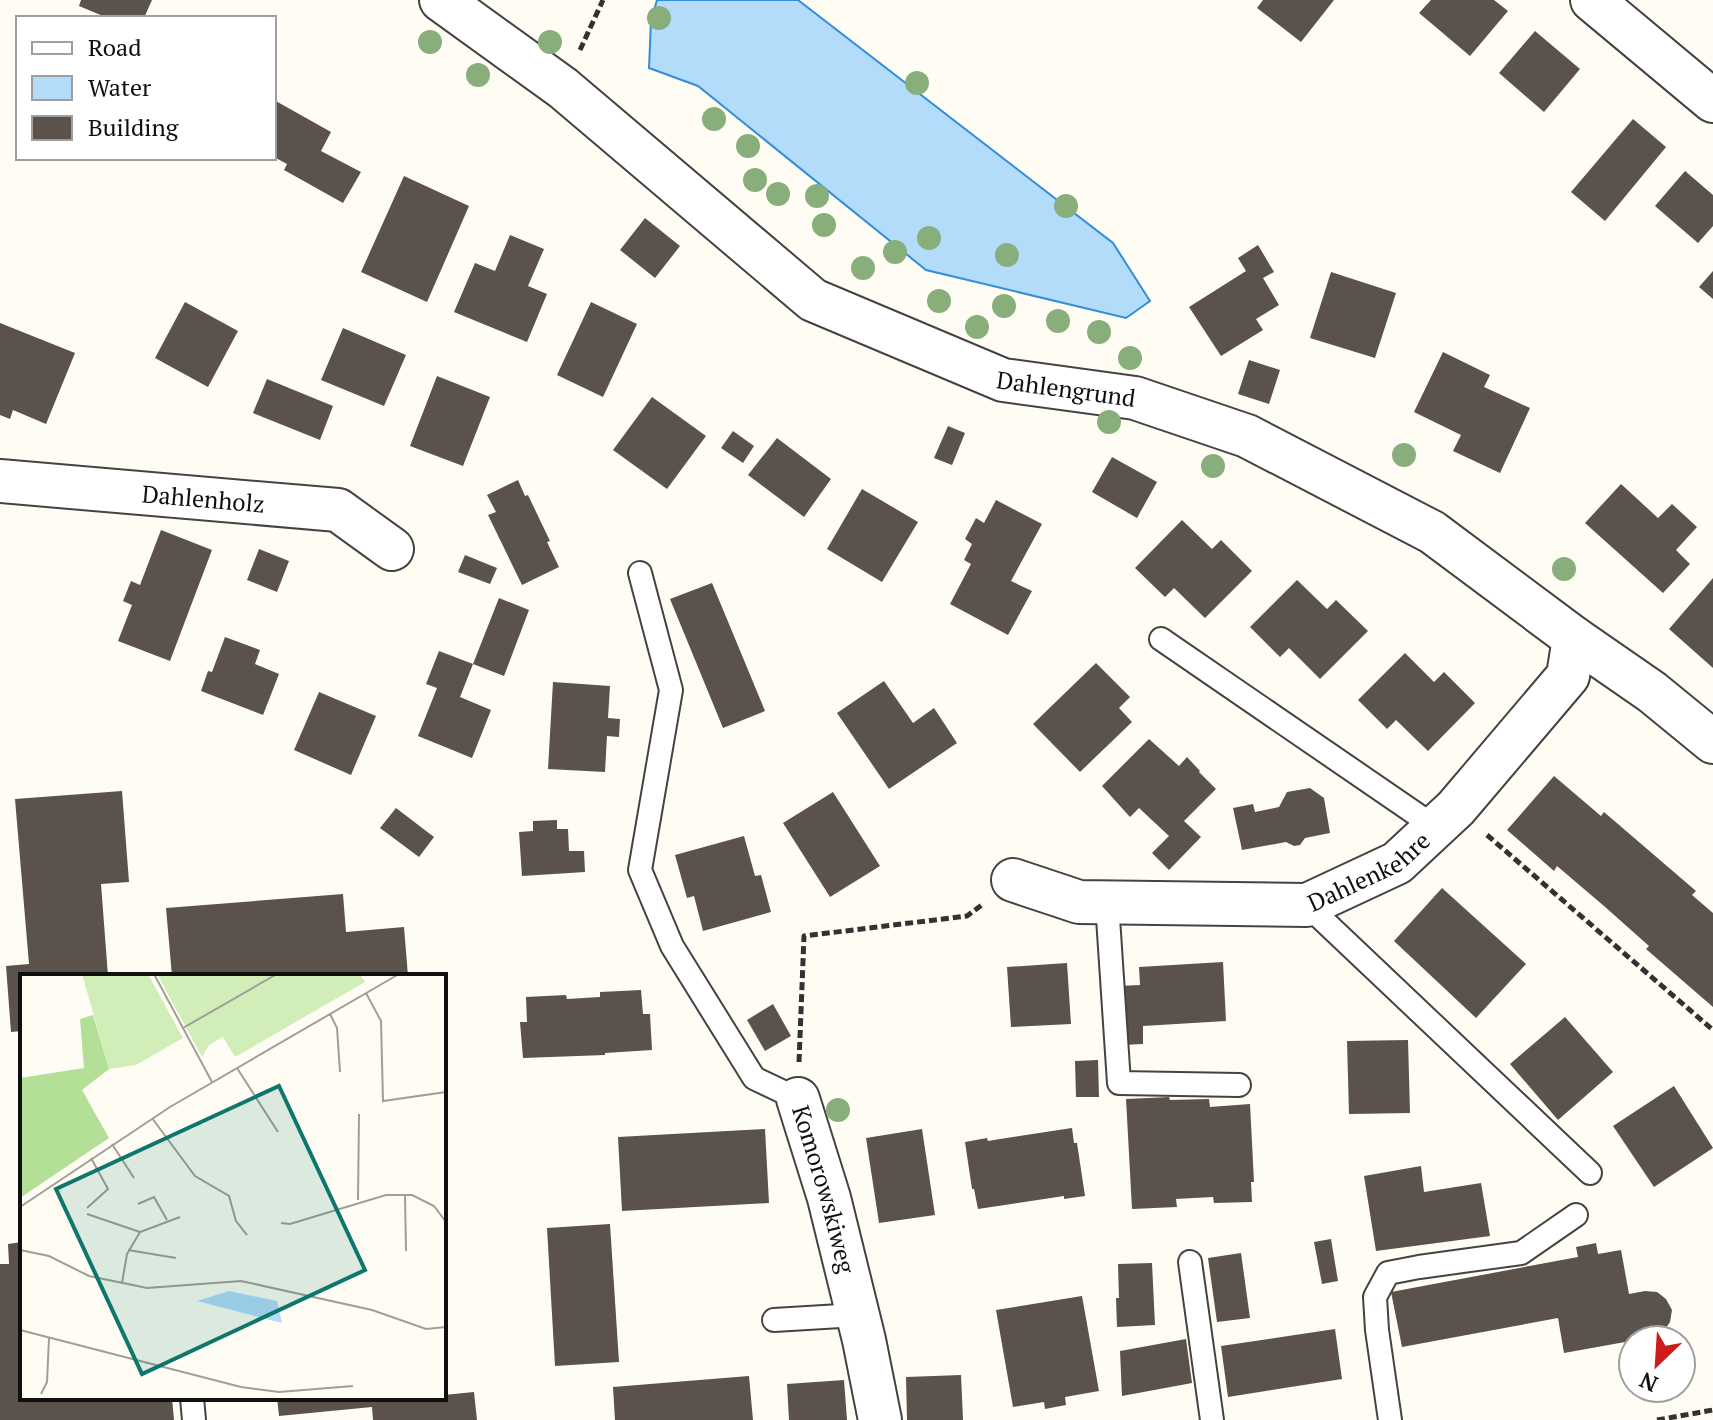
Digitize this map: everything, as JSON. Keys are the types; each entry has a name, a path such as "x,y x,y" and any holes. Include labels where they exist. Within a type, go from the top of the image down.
{"street":[{"name":"Dahlengrund","path":"441,0 563,88 813,300 1003,380 1135,398 1247,436 1432,532 1652,692 1713,742"},
{"path":"1592,0 1713,101"},
{"name":"Dahlenholz","path":"0,481 338,510 392,549"},
{"name":"Dahlenkehre","path":"1013,880 1079,902 1307,905 1397,863 1446,818 1568,676 1574,638"},
{"name":"Komorowskiweg","path":"798,1099 829,1198 880,1420"}],"lane":[{"path":"640,573 671,690 640,870 672,946 754,1078 798,1099"},
{"path":"1161,639 1446,818"},
{"path":"1107,903 1119,1083 1239,1085"},
{"path":"1307,905 1590,1173"},
{"path":"1390,1420 1375,1297 1388,1273 1521,1253 1576,1215"},
{"path":"1190,1262 1212,1420"},
{"path":"774,1320 857,1315"},
{"path":"192,1400 194,1420"}],"path":[{"path":"563,88 603,0"},
{"path":"1446,818 1713,1030"},
{"name":"Komorowskiweg","path":"798,1099 804,936 967,916 1013,880"},
{"path":"1657,1420 1713,1410"}],"water":[{"path":"657,0 798,0 1113,243 1150,301 1126,318 926,270 698,86 649,68 651,21"}],"building":[{"path":"81,0 152,0 145,16 103,16 79,6"},
{"path":"1263,0 1334,0 1301,42 1257,8"},
{"path":"1431,0 1494,0 1508,11 1470,56 1419,13"},
{"path":"1535,31 1580,69 1544,112 1499,73"},
{"path":"276,101 331,132 321,151 361,172 343,203 284,170 287,164 276,158"},
{"path":"1633,119 1666,147 1605,221 1571,192"},
{"path":"1685,171 1713,195 1713,226 1698,243 1655,206"},
{"path":"404,176 469,206 427,302 361,272"},
{"path":"645,218 680,246 655,278 620,250"},
{"path":"510,235 544,249 528,286 547,294 527,342 454,312 475,263 495,271"},
{"path":"1258,245 1274,272 1263,278 1279,305 1256,319 1263,330 1221,356 1189,307 1246,271 1238,258"},
{"path":"1713,271 1713,299 1699,287"},
{"path":"1331,272 1396,293 1375,358 1310,338"},
{"path":"185,302 238,331 208,387 155,358"},
{"path":"591,302 637,324 603,397 557,375"},
{"path":"0,323 75,353 46,424 13,410 10,419 0,415"},
{"path":"343,328 406,355 384,406 321,380"},
{"path":"1443,352 1490,375 1484,387 1530,408 1500,473 1453,451 1461,435 1414,412"},
{"path":"1249,360 1280,370 1269,404 1238,394"},
{"path":"437,376 490,397 463,466 410,446"},
{"path":"267,379 333,406 320,440 253,413"},
{"path":"652,397 706,436 667,489 613,450"},
{"path":"948,426 965,433 952,465 934,458"},
{"path":"733,431 754,446 743,463 721,448"},
{"path":"777,438 831,479 804,517 748,475"},
{"path":"1112,457 1157,482 1137,518 1092,492"},
{"path":"518,480 550,541 547,542 559,567 522,585 488,515 496,512 487,495"},
{"path":"1621,484 1658,518 1672,504 1697,527 1676,550 1690,564 1663,593 1585,523"},
{"path":"862,489 918,522 882,582 827,549"},
{"path":"996,500 1042,524 1011,581 1032,591 1008,635 950,604 971,564 964,560 972,544 965,539 976,518 984,523"},
{"path":"1182,520 1212,549 1221,540 1252,571 1205,618 1174,588 1165,597 1135,568"},
{"path":"161,530 212,550 170,661 118,641 132,605 123,601 131,581 140,585"},
{"path":"259,549 289,561 277,592 247,580"},
{"path":"465,555 497,568 490,584 458,572"},
{"path":"1713,578 1713,668 1669,629"},
{"path":"1297,580 1327,609 1336,600 1368,631 1320,679 1289,648 1280,657 1250,627"},
{"path":"712,583 765,711 723,728 670,599"},
{"path":"499,598 529,610 504,676 473,664"},
{"path":"225,637 260,650 255,664 279,674 263,715 201,691"},
{"path":"439,651 473,664 460,697 491,710 472,758 418,736 437,688 426,684"},
{"path":"1405,653 1434,682 1444,672 1475,703 1428,751 1396,720 1387,729 1358,700"},
{"path":"1096,663 1130,697 1119,708 1132,722 1080,772 1033,724"},
{"path":"884,681 913,723 934,708 957,743 889,789 837,713"},
{"path":"553,682 610,686 608,718 620,719 619,737 607,736 605,772 548,769"},
{"path":"319,692 376,716 351,775 294,750"},
{"path":"1149,739 1179,766 1187,757 1216,789 1184,821 1201,837 1169,870 1152,853 1169,836 1139,808 1130,817 1102,786"},
{"path":"1554,776 1601,816 1604,812 1696,891 1692,895 1713,913 1713,1007 1646,949 1649,946 1604,906 1557,866 1554,871 1507,830"},
{"path":"1310,788 1324,798 1330,833 1305,838 1300,845 1286,842 1242,850 1233,808 1253,804 1255,812 1279,807 1287,792"},
{"path":"122,791 129,882 101,884 108,974 20,974 20,1031 11,1032 6,966 29,964 15,799"},
{"path":"833,792 880,866 830,897 783,823"},
{"path":"396,808 434,837 419,857 380,828"},
{"path":"557,820 557,829 568,829 569,851 584,851 585,872 522,876 519,832 533,831 533,821"},
{"path":"744,836 755,876 761,875 771,912 703,931 694,896 687,898 675,855"},
{"path":"1442,888 1526,964 1476,1018 1394,941"},
{"path":"343,894 346,932 404,927 408,974 172,974 166,908"},
{"path":"1223,962 1226,1021 1143,1026 1143,1044 1122,1045 1118,986 1140,985 1139,967"},
{"path":"1067,963 1071,1024 1011,1027 1007,967"},
{"path":"641,990 643,1014 650,1014 652,1050 523,1058 520,1022 527,1022 526,997 600,997 600,992"},
{"path":"773,1004 791,1036 765,1051 747,1020"},
{"path":"1565,1017 1613,1072 1558,1120 1510,1064"},
{"path":"1408,1040 1410,1113 1349,1114 1347,1041"},
{"path":"1098,1060 1099,1097 1076,1097 1075,1061"},
{"path":"1674,1086 1713,1148 1654,1187 1613,1126"},
{"path":"1169,1097 1170,1100 1209,1099 1210,1107 1250,1104 1254,1182 1251,1182 1252,1202 1214,1203 1213,1197 1176,1199 1177,1207 1132,1209 1126,1099"},
{"path":"1072,1128 1085,1196 1064,1199 1064,1196 978,1209 965,1142"},
{"path":"765,1129 769,1203 622,1211 618,1137"},
{"path":"922,1129 935,1215 879,1223 866,1138"},
{"path":"1421,1166 1424,1192 1481,1183 1490,1236 1376,1251 1364,1176"},
{"path":"610,1224 619,1362 555,1366 547,1228"},
{"path":"1331,1239 1338,1281 1322,1284 1314,1242"},
{"path":"20,1242 20,1400 172,1400 174,1420 0,1420 0,1264 9,1264 8,1244"},
{"path":"1596,1243 1598,1254 1621,1250 1629,1294 1657,1292 1666,1299 1672,1310 1669,1324 1617,1324 1617,1343 1564,1353 1558,1318 1402,1347 1391,1292 1578,1257 1576,1247"},
{"path":"1241,1253 1250,1318 1217,1322 1208,1258"},
{"path":"1152,1263 1155,1325 1117,1327 1118,1264"},
{"path":"1082,1296 1099,1391 1065,1397 1066,1405 1045,1409 1044,1402 1013,1407 996,1310"},
{"path":"1335,1329 1342,1379 1228,1397 1221,1346"},
{"path":"1186,1339 1192,1383 1122,1396 1120,1351"},
{"path":"961,1375 963,1420 907,1420 906,1377"},
{"path":"749,1376 753,1420 615,1420 613,1387"},
{"path":"844,1380 847,1420 789,1420 787,1384"},
{"path":"474,1392 477,1420 373,1420 372,1407 279,1416 277,1400 446,1400 446,1395"}]}
